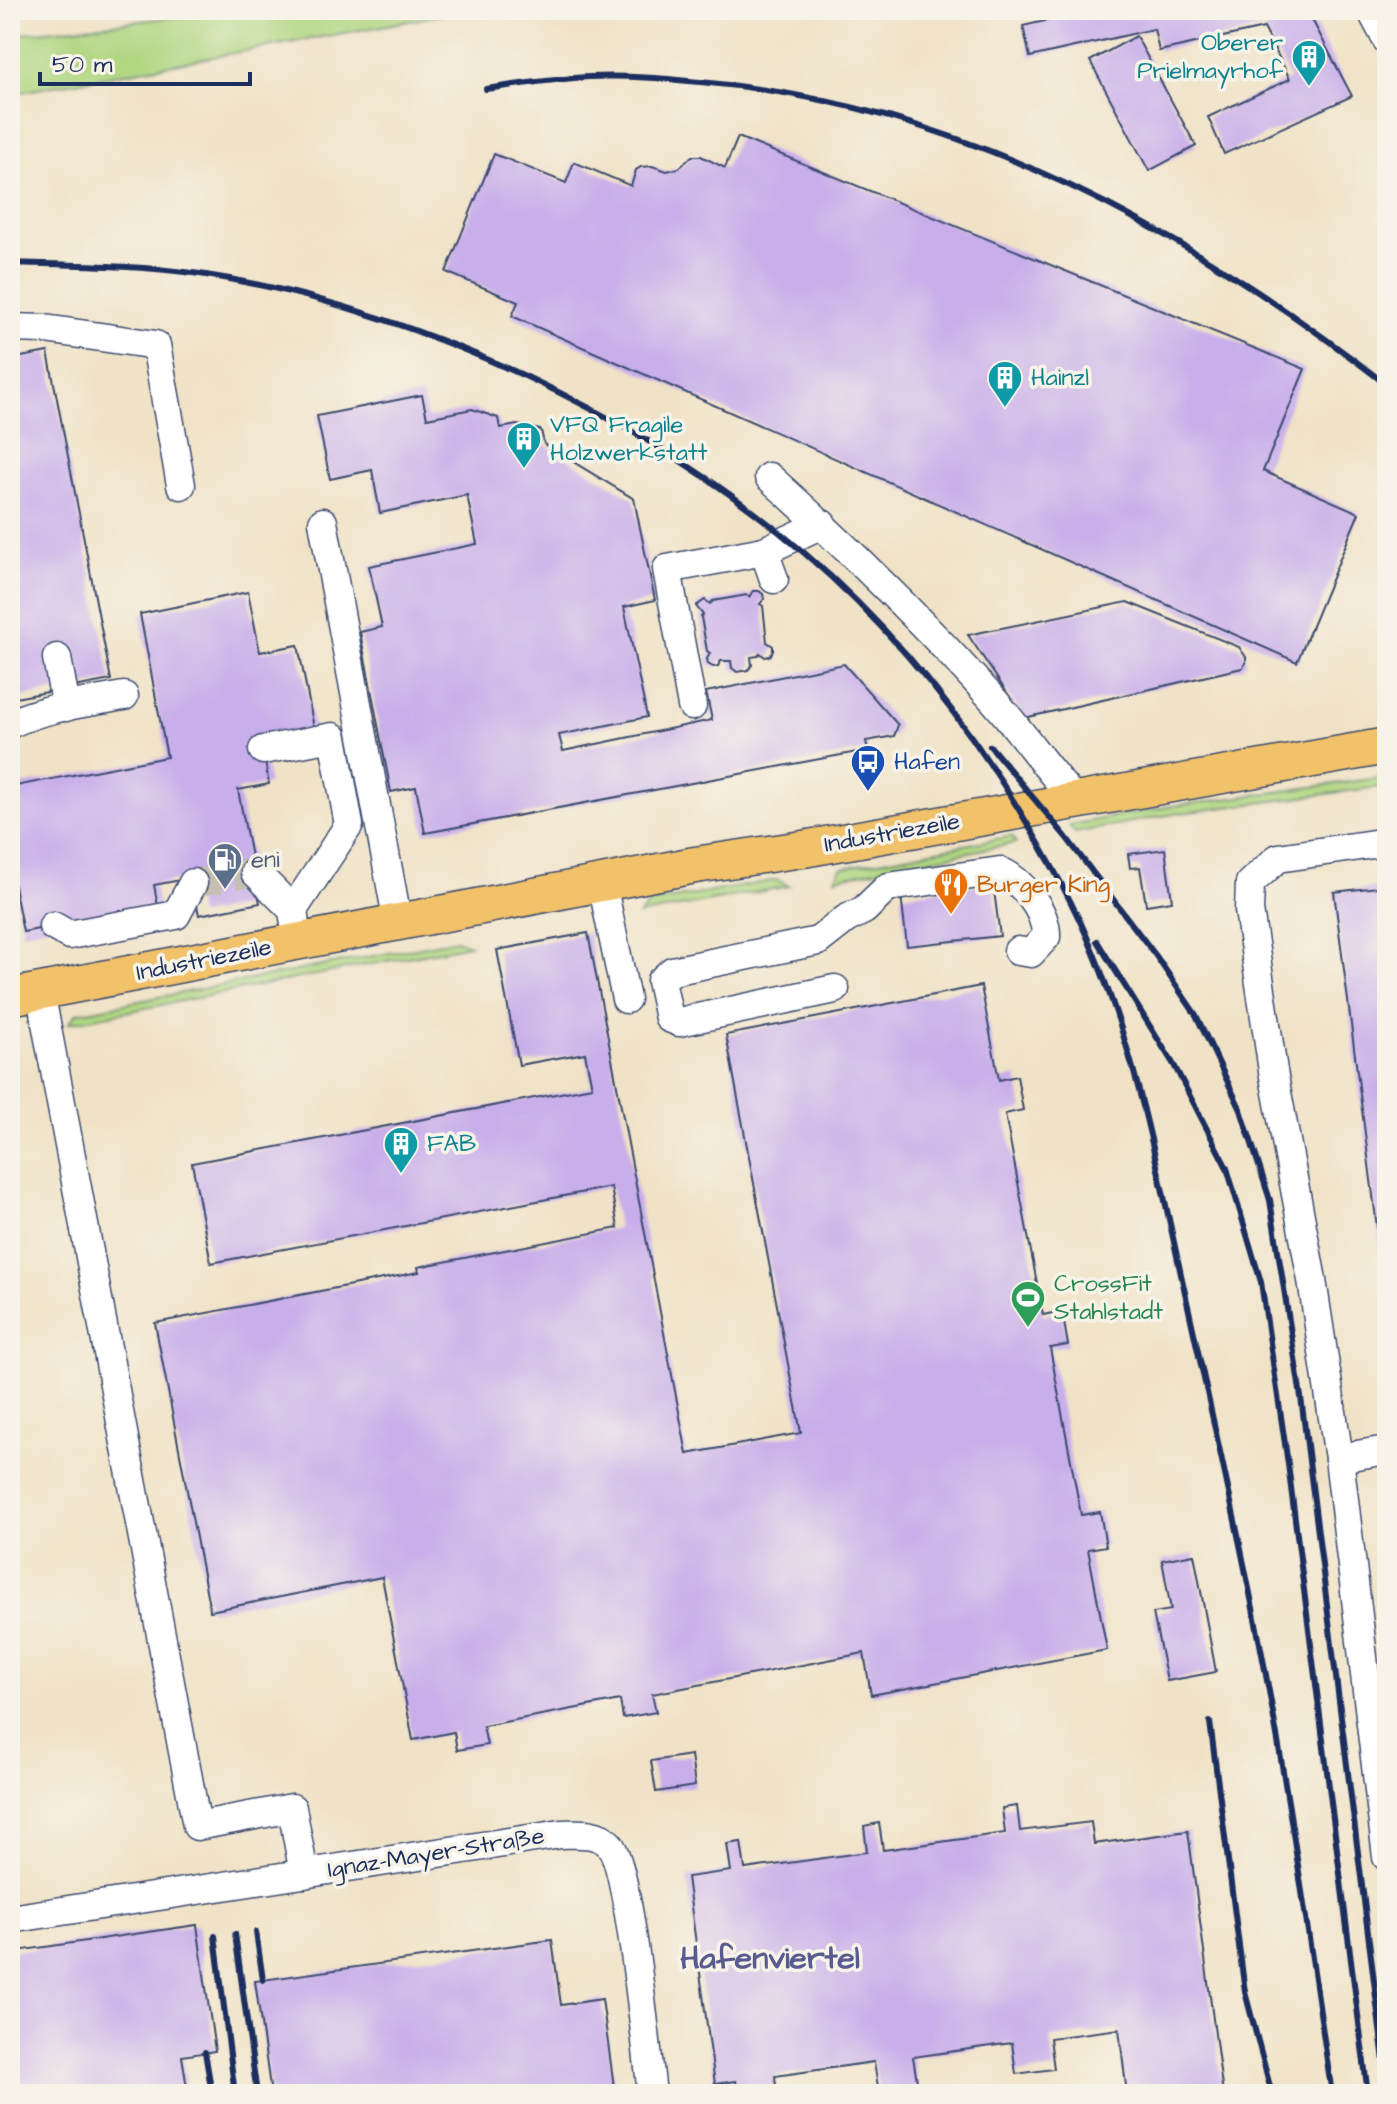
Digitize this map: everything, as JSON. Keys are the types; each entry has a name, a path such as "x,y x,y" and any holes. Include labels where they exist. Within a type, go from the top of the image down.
{"main road":[{"name":"Industriezeile","path":"25,994 131,974 295,926 398,923 602,883 1387,746"}],"street":[{"path":"1371,10 1387,40"},
{"path":"10,328 45,329 156,345 181,485"},
{"path":"769,477 891,590 993,699 1075,800"},
{"path":"323,522 398,923"},
{"path":"692,706 667,569 764,551 822,524"},
{"path":"764,551 774,579"},
{"path":"57,658 66,707"},
{"path":"10,724 66,707 124,696"},
{"path":"255,872 295,926 349,825 333,737 263,750"},
{"path":"1387,842 1278,858 1250,883 1249,910 1273,1071 1312,1280 1339,1458 1387,1857"},
{"path":"835,989 679,1022 669,1018 661,981 672,971 818,941 846,919 864,910 888,887 1000,871 1012,877 1026,891 1046,928 1046,937 1031,953 1018,951"},
{"path":"53,926 69,935 121,919 176,915 193,883"},
{"path":"602,883 626,999"},
{"path":"121,919 131,974"},
{"path":"25,994 197,1826 292,1808 304,1874"},
{"path":"1339,1458 1387,1450"},
{"name":"Ignaz-Mayer-Straße","path":"10,1919 561,1834 587,1833 608,1843 619,1864 652,2094"}],"green space":[{"path":"243,10 469,10 10,94 10,35"},
{"path":"1387,777 1387,786 1174,814 1075,833 1069,825 1173,806"},
{"path":"1012,836 1016,843 835,878 841,868"},
{"path":"777,880 789,886 639,915 650,903"},
{"path":"456,940 470,945 69,1023 77,1013"}],"building":[{"path":"1093,10 1307,10 1352,96 1224,154 1208,117 1290,79 1264,28 1159,51 1154,29 1030,57 1023,26"},
{"path":"1136,36 1196,146 1149,171 1090,61"},
{"name":"Hainzl","path":"738,137 1305,369 1263,471 1359,513 1297,662 512,316 518,302 446,272 494,154 566,183 574,162 631,186 636,170 641,167 652,166 667,171 679,168 692,156 701,156 725,168"},
{"path":"48,352 111,680 10,699 10,359"},
{"path":"422,395 427,418 472,409 498,418 500,428 517,425 541,430 544,444 634,499 655,600 624,607 647,717 559,735 563,751 712,720 706,692 844,664 898,725 894,736 866,741 868,750 425,833 416,787 391,792 360,632 382,627 369,566 477,544 467,495 380,513 372,470 330,479 317,416"},
{"path":"753,591 763,594 760,604 763,606 767,642 773,646 773,651 770,656 760,653 751,657 752,665 748,670 737,672 732,668 731,661 721,661 713,667 707,659 710,653 707,651 703,615 696,606 705,600 710,604 713,601 749,597"},
{"path":"248,592 260,652 298,645 314,728 261,739 269,784 238,790 260,903 199,915 191,878 154,885 158,906 23,932 10,865 10,787 167,757 140,614"},
{"path":"1127,602 1239,647 1246,657 1246,663 1242,668 1024,718 968,635"},
{"path":"1165,849 1172,901 1146,905 1140,867 1130,868 1128,854"},
{"name":"Burger King","path":"993,883 1000,936 907,946 901,895"},
{"path":"1387,886 1387,1289 1385,1289 1334,892"},
{"path":"588,933 687,1454 801,1433 726,1035 981,986 999,1080 1017,1076 1023,1110 1005,1114 1043,1315 1062,1311 1068,1345 1050,1348 1081,1515 1100,1512 1106,1546 1088,1549 1107,1650 871,1695 864,1653 652,1694 656,1712 623,1718 620,1700 483,1726 487,1745 457,1750 454,1732 413,1740 382,1577 210,1611 155,1323 419,1272 418,1267 618,1228 611,1187 211,1263 192,1163 592,1087 585,1053 519,1065 497,950"},
{"path":"1194,1554 1216,1672 1167,1681 1153,1613 1171,1610 1162,1560"},
{"path":"691,1755 695,1786 656,1792 651,1761"},
{"path":"1017,1806 1020,1831 1091,1822 1094,1844 1188,1831 1223,2094 1127,2094 1119,2029 1050,2038 1054,2069 1016,2074 1012,2043 913,2057 918,2087 879,2093 874,2062 775,2076 777,2094 738,2094 736,2081 715,2084 687,1877 731,1871 727,1844 741,1842 745,1869 867,1852 864,1826 879,1823 883,1850 1005,1833 1002,1808"},
{"path":"197,1925 215,2051 182,2056 188,2094 10,2094 10,1952"},
{"path":"552,1940 561,2005 602,1999 615,2094 271,2094 255,1981"}],"tunnel":[{"path":"193,883 255,872"}],"railway":[{"path":"875,16 909,10"},
{"path":"486,89 589,77 665,79 804,97 895,119 983,148 1069,185 1152,228 1233,276 1387,385"},
{"path":"10,263 177,271 242,281 367,314 448,343 527,377 603,415 674,457 741,503 804,553 863,608 918,668 969,734 1027,823 1076,913 1109,994 1137,1082 1256,1624 1291,1820 1332,2094"},
{"path":"990,746 1066,837 1156,956 1196,1015 1241,1110 1270,1200 1301,1397 1387,2085"},
{"path":"1097,941 1174,1065 1227,1168 1261,1282 1288,1464 1368,2094"},
{"path":"1210,1722 1245,1992 1272,2094"},
{"path":"256,1932 263,1980"},
{"path":"235,1934 257,2094"},
{"path":"215,1936 235,2094"},
{"path":"205,2052 212,2094"}],"place":[{"name":"Oberer Prielmayrhof","path":"1309,88"},
{"name":"Hainzl","path":"1005,409"},
{"name":"VFQ Fragile Holzwerkstatt","path":"524,470"},
{"name":"Hafen","path":"868,793"},
{"name":"eni","path":"225,891"},
{"name":"Burger King","path":"951,916"},
{"name":"FAB","path":"401,1175"},
{"name":"CrossFit Stahlstadt","path":"1028,1329"}],"district":[{"name":"Hafenviertel","path":"770,1958"}]}
